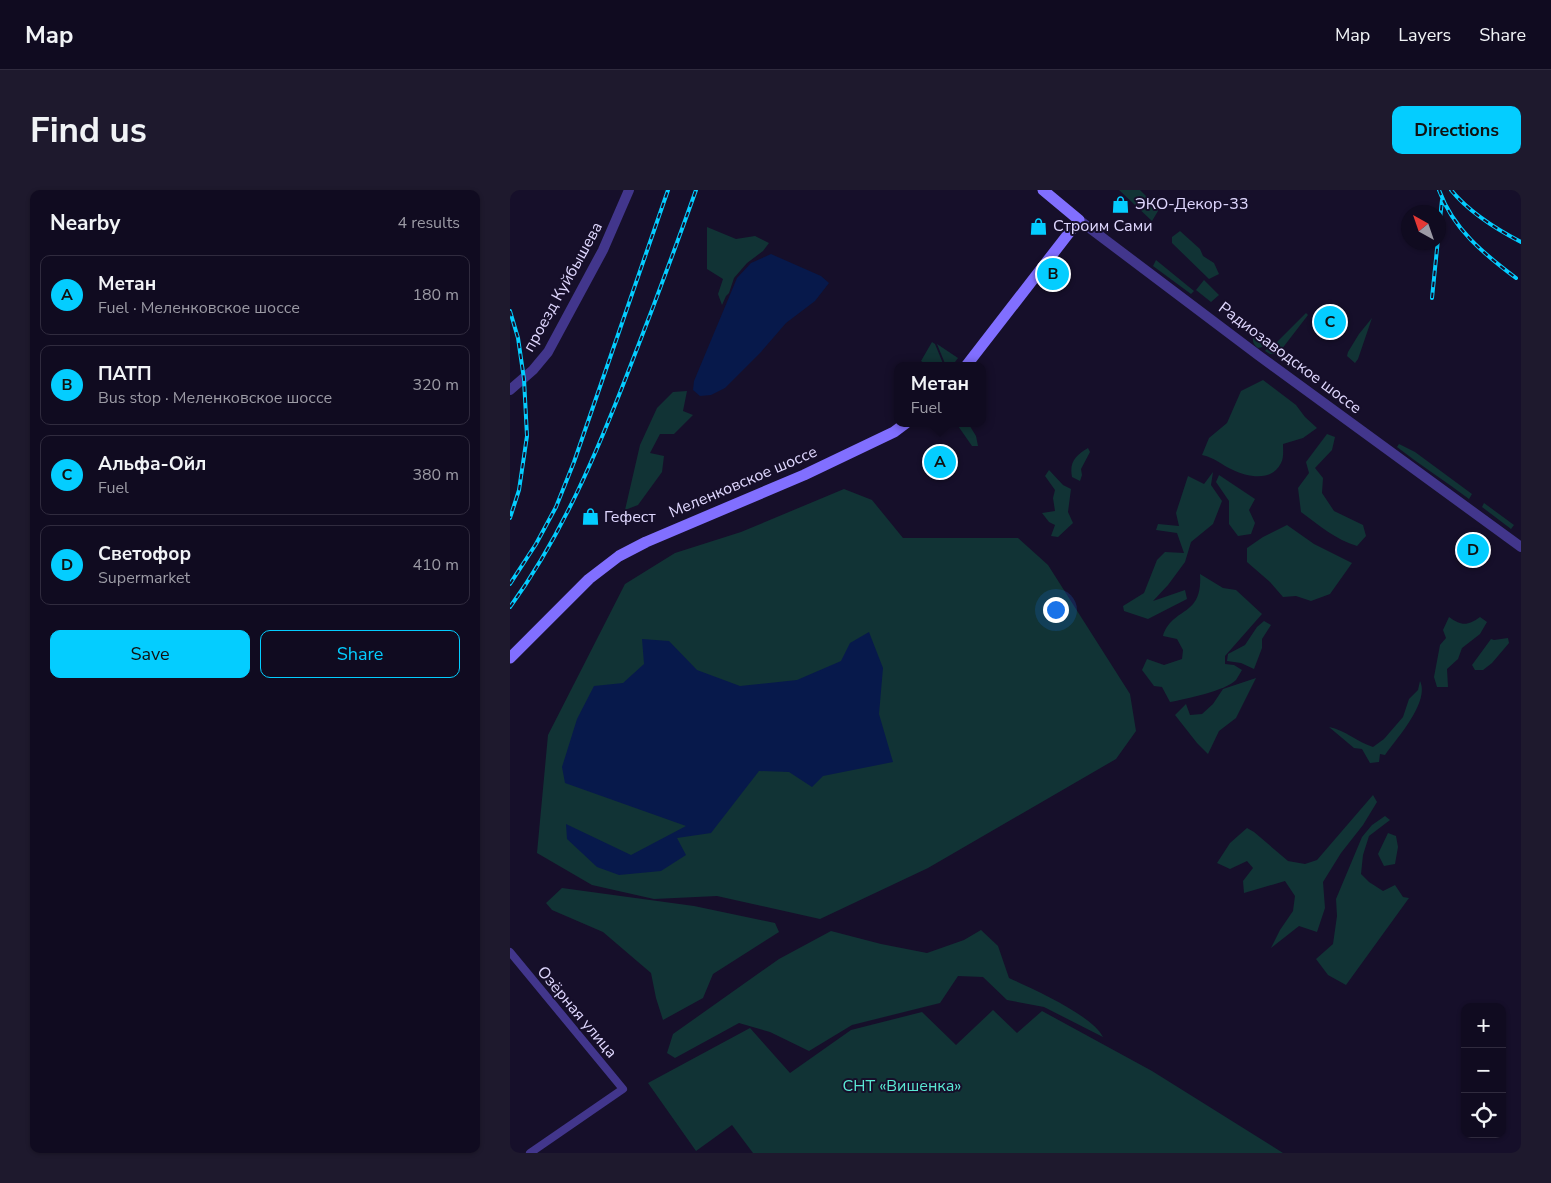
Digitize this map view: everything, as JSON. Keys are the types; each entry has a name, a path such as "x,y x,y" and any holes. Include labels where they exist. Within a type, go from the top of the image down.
{"main road":[{"name":"Радиозаводское шоссе","path":"1042,190 1079,220"},
{"path":"969,362 1079,220"},
{"name":"Меленковское шоссе","path":"510,658 589,579 619,556 646,542 804,475 894,432 901,427"}],"street":[{"name":"проезд Куйбышева","path":"510,390 534,370 548,352 603,250 629,190"},
{"name":"Радиозаводское шоссе","path":"1079,220 1258,355 1521,548"},
{"name":"Озёрная улица","path":"510,952 623,1089 530,1153"}],"green space":[{"path":"1119,190 1140,190 1158,211 1152,221"},
{"path":"707,227 736,239 755,236 769,243 734,278 729,293 722,305 718,294 723,279 707,269"},
{"path":"1180,231 1200,249 1203,256 1214,263 1219,274 1209,279 1172,243 1172,237"},
{"path":"1156,260 1194,291 1191,294 1153,266"},
{"path":"1204,280 1219,295 1211,302 1196,290"},
{"path":"1306,313 1308,315 1278,354 1270,354 1265,351 1272,343 1274,345"},
{"path":"1372,318 1355,363 1347,356 1348,352"},
{"path":"1257,329 1269,340 1262,347 1258,348 1253,340"},
{"path":"932,342 935,344 942,362 921,361"},
{"path":"937,344 958,358 955,362 944,362"},
{"path":"1263,380 1296,405 1317,428 1303,438 1283,444 1281,463 1272,473 1266,475 1246,475 1202,455 1209,438 1227,423 1241,391"},
{"path":"687,391 683,411 693,415 674,434 660,434 650,453 664,456 662,472 638,505 625,510 640,445 657,408 673,392"},
{"path":"959,427 970,427 976,436 978,446 972,446"},
{"path":"1327,434 1335,437 1332,450 1315,468 1323,478 1322,493 1334,511 1363,525 1366,536 1357,546 1335,536 1301,512 1298,488 1309,473 1306,462"},
{"path":"1399,444 1415,452 1472,494 1469,499 1397,447"},
{"path":"1088,448 1090,452 1081,469 1080,481 1072,477 1072,467 1077,456"},
{"path":"1049,470 1063,485 1071,489 1068,512 1073,523 1058,537 1051,536 1055,525 1049,522 1042,513 1055,511 1053,498 1055,490 1045,476"},
{"path":"1213,472 1211,485 1222,501 1213,524 1191,542 1185,562 1153,601 1185,590 1187,599 1148,619 1124,611 1123,606 1144,593 1157,560 1165,552 1184,553 1177,533 1156,530 1158,524 1179,526 1176,513 1188,476 1204,484"},
{"path":"1219,475 1255,499 1249,510 1255,523 1251,534 1238,536 1229,524 1229,501 1216,482"},
{"path":"844,489 872,500 903,538 1018,538 1048,565 1130,694 1136,731 1116,759 928,868 820,919 717,896 654,899 592,885 537,853 548,735 625,584 675,553 741,532"},
{"path":"1484,503 1514,525 1511,529 1482,507"},
{"path":"1287,525 1314,544 1352,563 1330,594 1311,601 1296,596 1283,597 1270,582 1247,562 1247,548 1263,537"},
{"path":"1200,574 1223,588 1236,590 1262,614 1225,656 1225,664 1234,665 1242,670 1236,680 1215,691 1170,702 1162,687 1154,686 1142,670 1147,659 1164,665 1182,659 1183,650 1177,639 1163,636 1173,620 1192,605 1197,598 1200,588"},
{"path":"1449,617 1464,624 1480,617 1487,622 1480,634 1462,648 1458,659 1447,669 1448,687 1437,687 1434,677 1440,645 1446,638 1443,630"},
{"path":"1264,621 1271,625 1262,639 1262,648 1254,669 1241,663 1227,661 1228,654 1245,645 1257,627"},
{"path":"1508,638 1509,643 1492,663 1483,670 1475,670 1472,665 1491,639"},
{"path":"1256,678 1236,718 1219,731 1208,754 1175,715 1186,704 1190,715 1202,714 1213,704 1223,689"},
{"path":"1420,681 1422,690 1420,699 1411,720 1385,755 1380,754 1379,762 1370,763 1362,749 1354,748 1329,727 1373,747 1384,739 1403,717 1409,699 1418,690"},
{"path":"1373,795 1377,802 1323,882 1325,908 1317,932 1299,926 1271,948 1293,911 1295,896 1285,881 1244,893 1243,881 1253,868 1247,861 1230,869 1217,863 1230,843 1247,828 1288,861 1305,864 1317,860"},
{"path":"1385,816 1390,820 1369,836 1363,855 1361,874 1383,891 1395,885 1403,897 1409,898 1346,985 1328,975 1316,959 1333,944 1337,916 1336,899 1362,837 1372,825"},
{"path":"1388,833 1396,836 1398,847 1395,864 1384,866 1378,854"},
{"path":"562,888 694,906 775,923 779,932 713,974 703,998 663,1020 651,973 603,932 552,910 546,903"},
{"path":"981,930 998,946 1009,978 1075,1012 1087,1020 1103,1037 1044,1007 1007,1000 983,977 958,976 940,1003 852,1025 809,1051 770,1032 739,1023 675,1058 667,1053 673,1034 779,959 831,931 881,944 927,953 964,940"},
{"name":"СНТ «Вишенка»","path":"993,1010 1017,1033 1042,1011 1152,1071 1283,1153 753,1153 732,1125 696,1151 648,1083 750,1028 790,1073 851,1030 922,1012 956,1045"}],"water":[{"path":"771,254 821,276 829,283 815,301 786,323 761,352 725,388 711,395 700,396 693,390 694,381 737,278 751,263"},
{"path":"869,632 883,668 879,714 893,762 823,776 812,787 789,772 759,771 711,833 677,838 686,855 661,871 619,875 597,867 567,839 566,824 631,855 686,826 565,783 562,767 577,719 594,686 623,683 644,664 642,639 669,641 697,670 740,686 797,680 841,661 850,643"}],"railway":[{"path":"510,584 536,544 556,507 574,462 668,190"},
{"path":"510,607 547,550 592,460 639,345 696,190"},
{"path":"1439,190 1452,217 1461,229 1492,260 1516,278"},
{"path":"1451,190 1466,206 1483,219 1521,242"},
{"path":"1432,298 1442,200"},
{"path":"510,311 518,338 524,379 527,436 519,490 510,518"}],"place":[{"name":"ЭКО-Декор-33","path":"1121,204"},
{"name":"Строим Сами","path":"1039,226"},
{"name":"ПАТП","path":"1053,274"},
{"name":"Альфа-Ойл","path":"1330,322"},
{"name":"Метан","path":"940,462"},
{"name":"Гефест","path":"590,517"},
{"name":"Светофор","path":"1473,550"}]}
